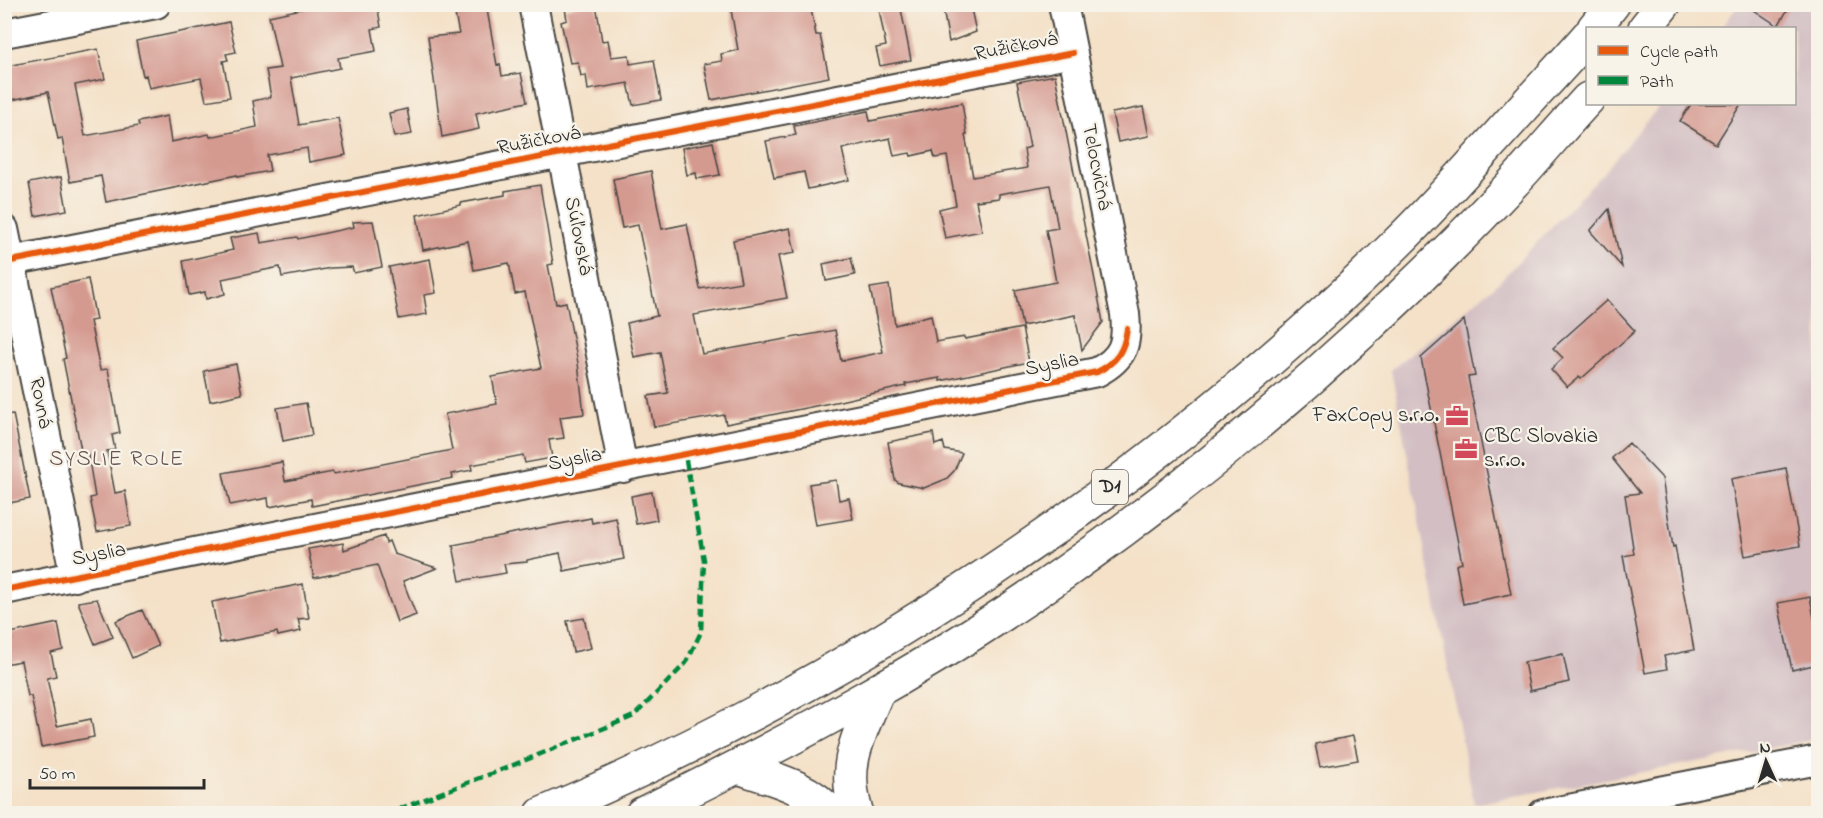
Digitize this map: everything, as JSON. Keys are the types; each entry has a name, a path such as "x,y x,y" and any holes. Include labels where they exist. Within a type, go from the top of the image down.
{"highway":[{"path":"1595,27 1612,4"},
{"path":"1647,27 1664,4"},
{"name":"D1","path":"542,813 607,786 721,730 857,656 961,591 1137,468 1308,326 1396,245 1483,153 1586,37"},
{"name":"D1","path":"642,813 738,767 878,690 980,628 1063,573 1252,429 1334,357 1512,184 1586,100"},
{"path":"857,813 850,793 850,761 878,690"},
{"path":"738,767 788,784 809,794 831,813"}],"street":[{"path":"4,33 156,4"},
{"name":"Súľovská","path":"533,4 623,468"},
{"name":"Telocvičná","path":"1064,4 1126,329"},
{"name":"Ružičková","path":"11,261 1073,52"},
{"name":"Rovná","path":"4,229 75,577"},
{"name":"Syslia","path":"4,590 1097,372 1109,366 1118,357 1125,344 1126,329"},
{"path":"1543,813 1818,760"}],"shaded area":[{"path":"1738,5 1818,5 1818,739 1474,804 1391,370 1497,284 1602,174 1660,105 1796,105 1796,27 1723,27"}],"building":[{"path":"305,4 377,4 381,27 372,29 376,51 338,58 340,68 291,78 299,125 338,118 346,155 309,162 307,148 267,155 270,171 237,177 237,175 106,202 101,176 70,182 62,138 58,139 48,92 12,100 6,66 98,49 105,79 75,85 85,136 139,126 138,122 167,116 171,142 257,127 253,101 271,97 266,70 280,68 269,16 306,8"},
{"path":"453,4 486,4 497,65 500,64 502,76 521,73 527,102 476,113 479,129 442,137 428,37 459,34"},
{"path":"596,4 602,41 608,40 611,57 629,55 630,64 654,60 661,100 633,105 628,83 588,90 586,75 581,76 578,62 570,63 561,22 567,20 565,8"},
{"path":"730,4 810,4 816,35 820,35 829,77 711,100 704,64 722,61 721,54 738,50"},
{"path":"878,4 900,4 911,60 880,66 876,48 886,46"},
{"path":"942,4 970,4 976,32 949,42"},
{"path":"1745,4 1791,4 1778,26"},
{"path":"229,22 236,52 226,54 228,60 223,61 230,97 206,101 201,78 149,88 146,75 143,76 136,41"},
{"path":"1055,75 1103,322 1082,350 1075,315 1022,326 1015,290 1056,282 1046,230 1058,228 1050,185 999,194 999,198 976,201 982,231 945,238 939,209 956,205 947,156 935,158 933,151 911,156 910,153 894,156 890,138 842,149 849,180 808,189 804,172 774,178 766,141 796,135 794,126 868,111 870,121 962,103 973,177 1027,168 1024,149 1030,147 1017,82"},
{"path":"1690,105 1740,105 1716,144 1680,121"},
{"path":"1143,107 1149,136 1118,142 1112,113"},
{"path":"407,109 412,134 394,137 389,113"},
{"path":"713,142 720,175 697,179 696,173 687,175 682,148"},
{"path":"651,171 662,229 687,224 700,289 741,282 733,240 790,228 795,253 778,256 787,298 694,315 702,354 835,330 841,361 883,352 870,288 889,285 895,325 931,315 936,342 1022,328 1029,362 940,381 940,378 905,384 906,386 840,401 726,424 724,415 654,427 648,396 668,393 660,352 634,357 627,323 657,316 638,225 622,228 613,179"},
{"path":"61,177 67,210 35,216 29,183"},
{"path":"540,185 553,264 548,265 556,304 566,302 578,363 584,414 560,417 564,438 549,440 552,458 525,463 523,455 471,465 472,470 452,474 453,478 312,506 311,499 269,507 268,498 230,505 223,473 282,462 285,481 333,472 334,474 452,450 445,414 497,404 492,377 541,368 525,292 515,294 509,263 474,270 468,241 423,250 417,215 461,205 461,203 505,195 505,191"},
{"path":"1609,209 1622,267 1590,231"},
{"path":"373,221 382,267 354,273 352,267 331,268 282,277 280,267 222,279 225,294 206,299 205,292 189,295 183,261 233,250 230,238 259,233 261,243 297,237 298,239 354,227 353,222"},
{"path":"851,258 855,275 826,281 823,264"},
{"path":"430,259 436,293 424,295 427,314 399,319 389,267"},
{"path":"88,279 96,320 90,321 100,370 108,369 120,433 112,435 115,450 107,451 115,493 125,491 131,526 97,532 90,498 95,497 88,454 82,455 63,359 66,358 51,287"},
{"path":"1607,300 1635,331 1581,379 1579,377 1567,387 1551,369 1563,358 1553,348"},
{"path":"1464,320 1475,376 1468,377 1511,594 1463,604 1456,565 1462,563 1421,358"},
{"path":"236,364 242,394 210,401 204,371"},
{"path":"306,403 312,435 283,441 277,408"},
{"path":"13,414 30,499 4,504 4,415"},
{"path":"933,433 935,445 943,442 945,450 962,453 954,471 946,479 924,488 899,483 895,480 888,442"},
{"path":"1629,443 1662,478 1673,547 1675,546 1694,650 1664,656 1667,669 1645,673 1623,556 1634,554 1625,495 1640,493 1612,458"},
{"path":"1786,468 1800,546 1745,556 1731,479"},
{"path":"836,480 839,500 849,498 853,519 816,525 809,484"},
{"path":"652,492 657,520 636,524 631,496"},
{"path":"591,518 592,523 616,518 624,559 564,571 560,553 527,560 527,562 504,564 506,573 460,581 453,545"},
{"path":"384,536 386,543 389,541 394,554 437,568 403,581 416,615 397,622 377,565 314,578 308,549 343,543 344,550"},
{"path":"303,584 309,618 298,619 301,631 278,636 277,632 220,643 212,602"},
{"path":"1810,597 1818,638 1818,664 1792,670 1778,603"},
{"path":"97,599 113,637 95,644 78,602"},
{"path":"142,610 158,646 132,658 116,621"},
{"path":"584,618 591,648 573,652 567,621"},
{"path":"58,623 63,650 51,653 56,676 47,678 57,726 91,719 94,737 41,747 31,696 28,696 21,661 4,664 4,641 12,640 10,633"},
{"path":"1563,654 1569,682 1530,691 1524,662"},
{"path":"1353,736 1358,760 1320,767 1315,744"}],"marked path":[{"path":"386,814 634,716 686,663 701,632 704,560 685,455"}],"cycle path":[{"path":"11,261 1073,53"},
{"path":"4,590 1097,372 1110,364 1118,355 1124,344 1127,329"}],"place":[{"name":"FaxCopy s.r.o.","path":"1457,416"},
{"name":"CBC Slovakia s.r.o.","path":"1466,449"}],"district":[{"name":"SYSLIE ROLE","path":"117,460"}]}
